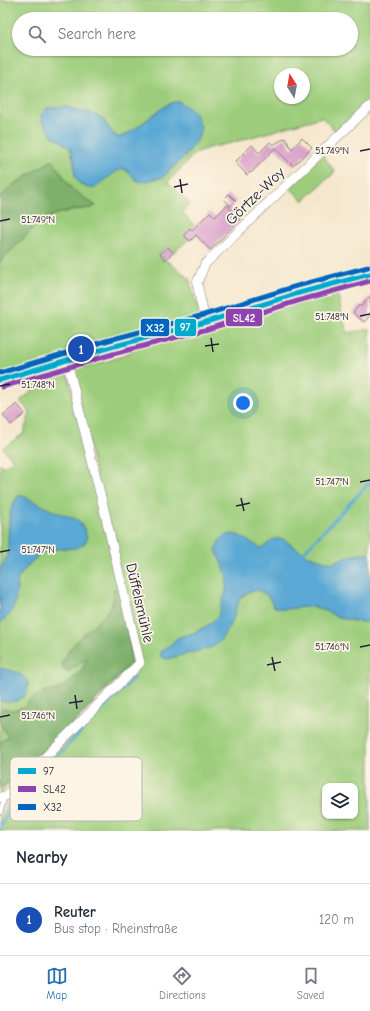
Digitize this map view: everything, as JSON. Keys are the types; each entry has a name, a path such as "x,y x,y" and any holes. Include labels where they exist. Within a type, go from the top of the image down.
{"main road":[{"path":"0,380 111,347 206,322 299,293 370,274"}],"street":[{"name":"Görtze-Woy","path":"206,322 197,283 205,264 370,106"},
{"name":"Düffelsmühle","path":"44,757 140,663 67,360"}],"lane":[{"path":"0,813 3,797"}],"green space":[{"path":"0,0 370,0 370,99 368,103 336,132 322,117 231,143 208,148 195,153 168,182 190,204 182,212 194,225 184,235 188,240 173,253 167,246 159,255 189,278 197,307 204,305 210,316 132,338 97,342 77,348 47,363 0,376 0,262 37,224 56,214 96,206 72,190 52,160 10,187 0,197","holes":["166,106 199,136 187,154 163,177 136,180 129,172 123,169 111,175 96,187 75,177 74,160 70,148 52,135 102,118 113,134 119,138 129,134"]},
{"path":"323,155 335,172 303,201 289,187"},
{"path":"52,160 72,189 96,206 56,214 37,224 0,262 0,197 10,187"},
{"path":"337,293 347,333 370,329 370,831 0,831 0,817 10,798 10,821 142,821 142,757 50,757 139,669 73,373 79,364 100,363 120,357 145,343 212,324 213,327"},
{"path":"61,370 68,375 135,651 131,666 38,757 10,757 10,784 0,794 0,463 4,467 13,460 3,448 23,434 30,413 20,401 31,392 27,380"},
{"path":"114,588 120,593 131,651 130,663 75,723 36,757 10,757 10,780 0,789 0,741 1,742 8,737 0,723 0,710 2,708 12,710 24,707 30,700 45,691 56,690 66,685 81,671 88,658 67,672 61,665 69,650 80,637 104,616 113,602"}],"water":[{"path":"174,102 180,102 192,110 201,127 199,136 187,154 163,177 143,182 136,180 123,169 117,171 96,187 88,188 79,183 75,177 74,160 70,148 52,135 42,121 41,116 47,108 67,107 91,113 102,118 113,134 119,138 134,130 167,105"},
{"path":"18,496 23,496 51,510 78,520 85,530 87,539 84,544 77,548 58,549 44,552 32,561 18,578 15,603 11,613 0,624 0,568 5,562 7,554 10,515"},
{"path":"232,534 237,535 262,548 274,539 283,539 306,555 332,563 351,556 370,554 370,622 357,622 344,619 316,607 288,609 278,608 273,606 271,600 258,590 249,592 241,597 233,619 221,640 213,647 167,659 161,657 161,652 177,638 201,629 210,624 218,616 226,591 227,576 216,550 219,541 224,536"},
{"path":"0,668 18,673 26,679 28,685 27,691 19,700 12,702 0,701"}],"building":[{"path":"285,138 292,149 302,138 312,148 293,166 275,148 251,173 250,172 247,175 235,162 252,145 259,153 270,142 273,145"},
{"path":"229,194 236,201 230,206 224,199"},
{"path":"227,205 240,220 210,250 196,235 190,241 184,235 190,228 192,230 210,212 215,217"},
{"path":"168,247 173,253 165,260 160,254"},
{"path":"370,296 370,315 364,322 353,313 359,305 361,307"},
{"path":"17,404 25,414 11,425 3,415"}],"waterway":[{"path":"300,554 303,553 370,482"},
{"path":"56,757 134,678"},
{"path":"0,828 10,808"}],"transit line":[{"name":"X32","path":"0,373 109,340 204,315 297,286 368,267"},
{"name":"97","path":"0,380 111,347 206,322 299,293 370,274"},
{"name":"SL42","path":"2,387 113,354 208,329 301,300 370,281"}],"place":[{"name":"Reuter","path":"81,349"}]}
